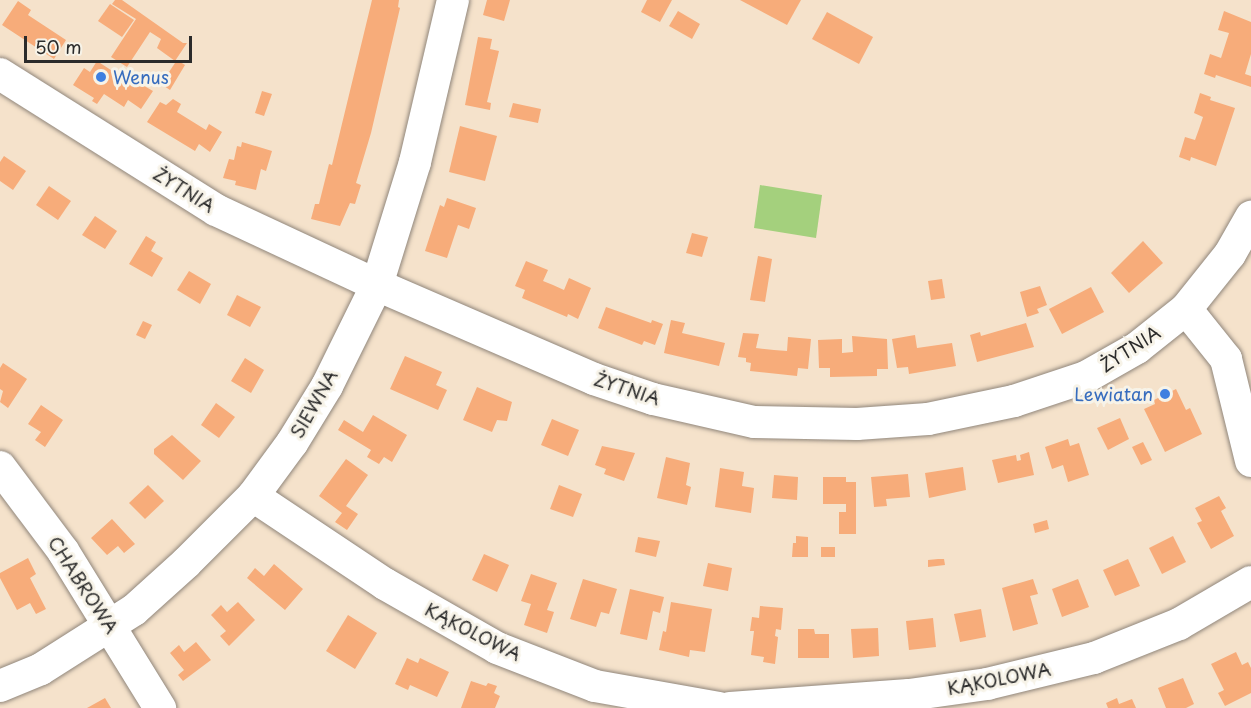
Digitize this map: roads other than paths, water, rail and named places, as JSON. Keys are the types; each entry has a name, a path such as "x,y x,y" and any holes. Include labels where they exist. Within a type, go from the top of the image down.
{"street":[{"name":"SIEWNA","path":"0,686 41,669 109,626 153,594 253,496 292,443 327,386 377,285 415,162 453,0"},
{"name":"ŻYTNIA","path":"0,74 216,210 377,285 594,379 714,415 754,422 857,424 928,419 1014,401 1086,377 1137,348 1186,309 1230,254 1251,217"},
{"path":"1186,309 1226,359 1251,461"},
{"name":"CHABROWA","path":"0,467 63,551 160,708"},
{"name":"KĄKOLOWA","path":"253,496 393,589 497,648 595,686 719,708"},
{"name":"KĄKOLOWA","path":"730,708 909,695 997,682 1094,658 1179,624 1251,582"}],"place":[{"name":"Wenus","path":"101,77"},
{"name":"Lewiatan","path":"1165,394"}]}
